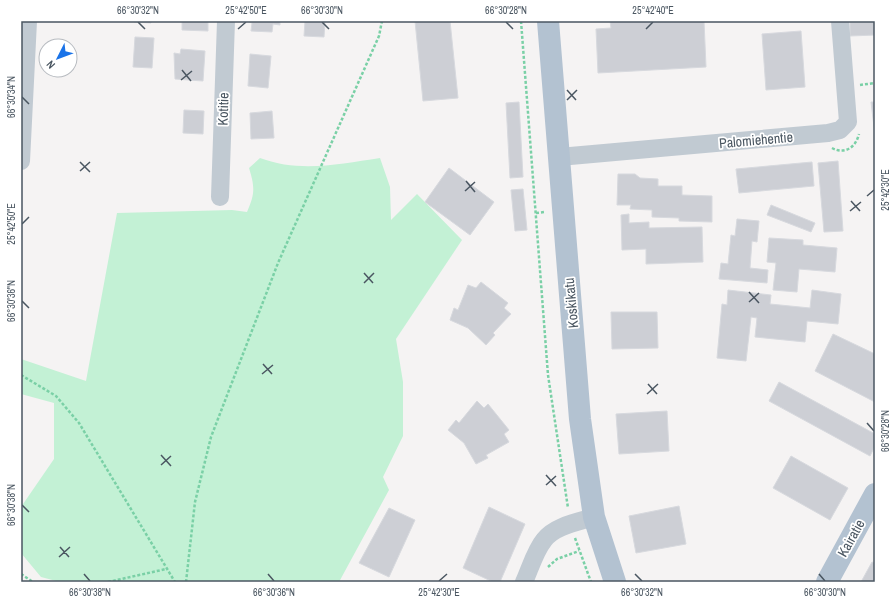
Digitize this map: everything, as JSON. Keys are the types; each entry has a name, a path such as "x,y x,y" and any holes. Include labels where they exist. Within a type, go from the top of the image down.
{"main road":[{"name":"Koskikatu","path":"548,21 580,419 594,517 615,582"},
{"name":"Kairatie","path":"827,582 875,494"}],"street":[{"path":"21,161 28,21"},
{"name":"Kotitie","path":"220,197 226,21"},
{"name":"Palomiehentie","path":"559,157 828,134 840,130 848,122 840,21"},
{"path":"524,582 543,540 554,531 594,517"}],"path":[{"path":"186,582 195,502 211,436 278,263 379,36 382,21"},
{"path":"522,21 548,375 571,524 578,551 591,582"},
{"path":"21,375 56,396 79,423 175,582"},
{"path":"545,570 557,560 578,551"},
{"path":"108,582 166,569"},
{"path":"21,574 33,582"}],"green space":[{"path":"260,158 275,163 290,165 320,166 380,158 390,187 391,220 417,194 462,240 396,339 403,382 403,436 383,477 389,490 339,582 60,582 41,577 21,553 21,507 54,459 54,403 21,394 21,359 86,381 117,213 232,210 247,212 253,195 253,186 249,168"}],"building":[{"path":"151,21 151,23 134,22"},
{"path":"182,21 208,21 208,31 182,30"},
{"path":"247,21 280,21 280,25 273,24 272,32 251,31 252,23"},
{"path":"305,21 325,21 324,37 304,36"},
{"path":"415,21 450,21 458,98 423,101"},
{"path":"610,21 704,21 706,67 598,73 596,29 611,28"},
{"path":"850,22 875,22 875,35 850,36"},
{"path":"801,31 805,87 766,90 762,34"},
{"path":"135,37 154,38 152,68 133,67"},
{"path":"181,49 205,51 203,81 175,79 174,53 180,54"},
{"path":"250,54 271,56 268,88 248,86"},
{"path":"519,102 523,177 510,178 506,103"},
{"path":"871,102 875,102 875,135"},
{"path":"184,110 204,111 203,134 183,133"},
{"path":"272,111 274,138 251,139 250,113"},
{"path":"838,161 843,231 824,232 818,163"},
{"path":"812,162 814,186 739,193 736,169"},
{"path":"449,168 494,202 470,235 425,202"},
{"path":"618,174 635,174 640,178 658,179 658,186 682,186 682,195 712,196 712,222 679,221 679,218 652,217 652,210 630,209 631,205 617,205"},
{"path":"523,189 527,230 515,231 511,190"},
{"path":"771,205 815,223 811,232 767,215"},
{"path":"629,214 629,223 649,222 649,228 702,227 703,262 646,264 646,249 622,250 621,215"},
{"path":"737,219 759,221 757,242 752,241 750,268 768,270 767,283 719,279 721,263 728,264 731,235 735,236"},
{"path":"769,238 803,240 803,245 837,248 835,272 799,269 797,292 773,290 776,263 767,262"},
{"path":"481,282 508,303 504,308 511,314 493,333 495,335 486,345 468,328 450,320 454,308 458,310 468,285 476,288"},
{"path":"728,290 771,295 770,304 810,308 812,290 841,294 838,324 807,321 805,342 755,337 757,318 751,317 746,361 717,358 722,304 727,305"},
{"path":"611,312 657,312 658,348 612,349"},
{"path":"833,334 875,354 875,402 815,371"},
{"path":"779,382 875,434 875,446 870,456 769,401"},
{"path":"477,401 484,408 488,404 509,430 504,434 509,442 486,455 488,458 476,464 464,443 448,430 456,420 459,423"},
{"path":"667,411 669,451 619,454 616,414"},
{"path":"791,456 848,488 830,520 773,488"},
{"path":"679,506 686,544 636,553 629,516"},
{"path":"489,507 525,524 500,582 493,582 463,568"},
{"path":"389,508 415,520 389,577 359,563"},
{"path":"872,562 875,563 875,582 861,582"}]}
